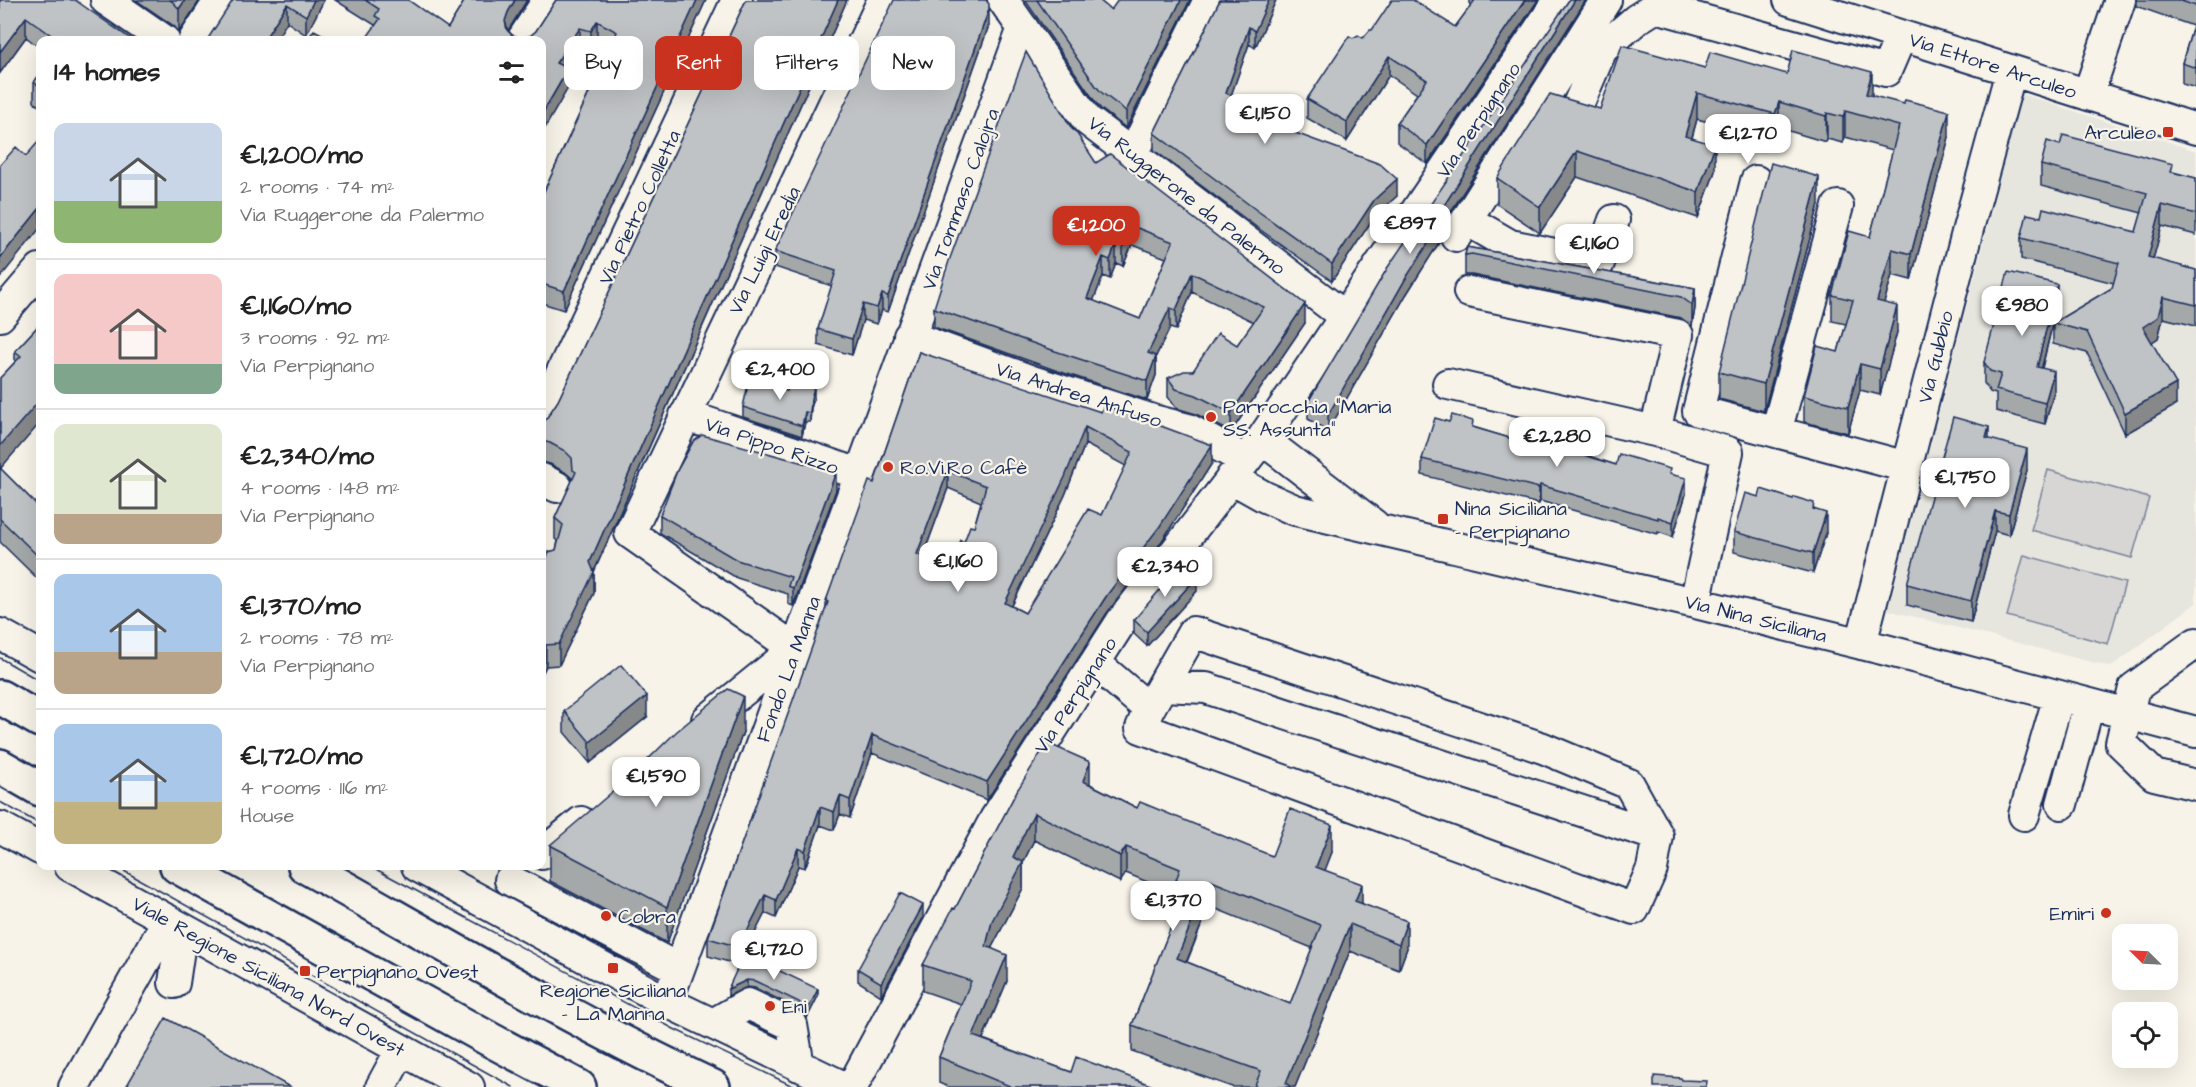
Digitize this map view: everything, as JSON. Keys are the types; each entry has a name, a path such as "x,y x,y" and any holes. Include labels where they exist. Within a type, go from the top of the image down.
{"main road":[{"path":"0,697 36,718"},
{"path":"0,766 36,787"},
{"path":"184,870 489,1040 579,1087"},
{"path":"312,870 618,1040 713,1087"}],"street":[{"path":"106,0 158,36"},
{"path":"197,36 220,0"},
{"path":"525,36 548,0"},
{"name":"Via Pietro Colletta","path":"546,406 737,0"},
{"name":"Via Luigi Eredia","path":"795,649 630,532 883,0"},
{"path":"1132,156 1209,0"},
{"name":"Via Perpignano","path":"852,1087 995,819 1121,622 1246,459 1559,0"},
{"path":"1606,0 1462,228 1510,246 1599,264 1614,220"},
{"name":"Via Ettore Arculeo","path":"1790,0 2196,129"},
{"path":"2088,95 2120,0"},
{"path":"1577,107 1602,49 1637,19 1656,7 1886,71 1901,36"},
{"name":"Via Ruggerone da Palermo","path":"1012,9 1087,120 1344,316"},
{"name":"Via Tommaso Calojra","path":"909,336 1012,9"},
{"name":"Via Gubbio","path":"1861,644 2011,71"},
{"path":"1755,181 1698,411 1907,467"},
{"path":"1776,432 1838,206"},
{"path":"0,316 36,274"},
{"path":"1469,292 1678,334 1655,431"},
{"name":"Via Andrea Anfuso","path":"909,336 1032,381 1188,429 1246,459"},
{"name":"Fondo La Manna","path":"667,1002 909,336"},
{"path":"1448,384 1655,431 1728,452 1695,603"},
{"name":"Via Pippo Rizzo","path":"685,415 859,474"},
{"name":"Via Nina Siciliana","path":"1246,459 1383,532"},
{"name":"Via Nina Siciliana","path":"1246,459 1265,497 1295,510 1334,532 1383,532 1695,603 2196,732"},
{"path":"1193,632 1543,748 1629,784 1658,836 1652,869 1634,909 1141,728 1156,698 1193,632"},
{"path":"0,634 36,654"},
{"path":"2196,643 2134,688 2121,743 2154,775 2196,785"},
{"path":"687,737 795,649"},
{"path":"1095,663 1156,698 1206,688 1658,836"},
{"path":"2024,815 2059,696"},
{"path":"2062,804 2089,704"},
{"path":"1534,796 1543,748"},
{"path":"546,851 605,803"},
{"path":"0,827 36,847"},
{"name":"Viale Regione Siciliana Nord Ovest","path":"77,870 469,1087"},
{"path":"424,870 667,1002 844,1087"},
{"path":"484,903 519,873 679,969"},
{"path":"174,983 175,924"},
{"path":"74,1087 175,924"},
{"path":"381,1087 401,1050"}],"shaded area":[{"path":"2022,94 2196,151 2196,603 2111,667 1888,610"},
{"path":"2048,470 2149,498 2132,558 2031,530"},
{"path":"2024,555 2125,583 2108,644 2007,616"}],"building":[{"path":"0,0 75,0 126,36 52,36 26,17 0,52"},
{"path":"170,0 185,0 179,9"},
{"path":"233,0 314,0 306,16 287,4 267,36 210,36"},
{"path":"365,0 408,0 448,28 465,0 515,0 505,21 507,30 515,36 368,36 380,19 375,16 379,9"},
{"path":"556,0 697,0 681,36 655,36 656,90 564,291 546,285 546,187 590,90 643,90 643,36 615,36 617,32 597,21 591,31 580,28 575,36 564,36 564,51 556,63 564,67 564,76 546,107 546,36 530,36 536,31"},
{"path":"746,0 838,0 822,36 754,36 754,90 798,90 590,562 594,572 559,644 546,645 546,558 549,552 556,550 563,525 555,518 576,472 573,470 572,458 565,451 546,442 546,419 558,401 704,90 742,90 742,36 729,36"},
{"path":"894,0 986,0 989,4 888,296 882,294 877,308 863,304 852,339 818,329 836,271 775,251 851,90 859,90 859,74 871,49 871,90 955,90 955,36 877,36"},
{"path":"1037,0 1099,0 1111,10 1118,0 1181,0 1126,111 1096,86"},
{"path":"1220,0 1269,0 1255,31 1249,27 1226,93 1272,112 1268,123 1380,164 1397,179 1374,200 1332,264 1154,133"},
{"path":"1392,0 1413,0 1455,27 1475,0 1525,0 1427,145 1397,123 1427,80 1389,56 1347,122 1307,99 1349,36 1353,38 1358,35 1363,38 1372,30"},
{"path":"1569,0 1575,0 1441,210 1440,225 1406,278 1328,415 1308,402 1388,267"},
{"path":"2178,0 2196,0 2196,6"},
{"path":"2196,17 2196,68 2182,63"},
{"path":"314,30 325,36 310,36"},
{"path":"1622,45 1705,68 1710,52 1787,74 1793,50 1872,72 1866,94 1904,104 1905,100 1949,111 1911,254 1892,249 1877,301 1897,306 1880,369 1860,364 1848,407 1804,396 1817,346 1838,352 1853,300 1832,295 1849,231 1870,237 1899,126 1845,111 1843,117 1827,113 1826,116 1779,102 1775,114 1697,93 1685,136 1715,145 1698,192 1577,151 1540,207 1497,178 1550,94 1600,109"},
{"path":"1026,52 1072,129 1096,163 1110,154 1305,304 1231,413 1196,395 1176,389 1168,378 1184,371 1193,371 1218,333 1237,345 1264,307 1192,273 1176,310 1170,308 1148,353 1156,356 1147,381 934,308","holes":["1132,226 1173,242 1140,319 1087,298 1103,257 1110,260 1116,244 1123,246"]},
{"path":"2063,135 2173,164 2171,172 2196,178 2196,214 2162,205 2148,257 2196,270 2196,305 2163,297 2158,317 2143,327 2176,384 2125,413 2087,332 2053,323 2112,288 2119,263 2021,238 2027,214 2041,217 2043,208 2136,232 2147,193 2041,165 2047,141 2060,145"},
{"path":"36,145 36,213 0,258 0,165 16,147 26,156"},
{"path":"1771,163 1819,177 1764,384 1719,372"},
{"path":"1467,247 1695,288 1692,305 1681,297 1472,254 1465,255"},
{"path":"2008,272 2057,284 2037,367 2054,371 2045,403 1996,390 2001,374 1990,371 1984,362"},
{"path":"36,328 36,405 0,446 0,378 21,356 15,351"},
{"path":"919,352 1101,412 1104,405 1212,445 1160,526 1107,595 987,782 872,735 850,800 840,796 834,812 820,807 805,851 798,848 776,900 765,895 739,947 708,938 869,481 874,483","holes":["1085,427 1132,452 1102,515 1088,509 1025,613 1005,603 1065,477","948,471 986,486 974,527 970,526 964,542 961,540 949,568 917,554"]},
{"path":"749,380 787,391 790,380 814,388 810,413 805,412 802,426 743,407"},
{"path":"1452,415 1473,421 1472,427 1533,445 1535,437 1582,451 1581,454 1616,465 1619,454 1670,469 1669,474 1686,478 1673,522 1540,485 1539,488 1422,459 1435,418 1449,422"},
{"path":"1953,417 1989,427 1986,438 2027,449 2009,514 1995,511 1971,601 1907,584"},
{"path":"702,435 836,472 793,588 788,586 791,577 737,560 660,515 677,471 693,442"},
{"path":"0,468 36,504 36,554 0,519"},
{"path":"1761,489 1814,503 1813,509 1826,513 1813,553 1734,532 1745,493 1759,497"},
{"path":"1182,564 1197,577 1147,632 1134,620"},
{"path":"621,665 647,696 590,742 564,711"},
{"path":"728,689 743,696 667,907 550,845 631,776 676,732"},
{"path":"1047,743 1090,762 1083,781 1137,808 1140,802 1272,856 1290,809 1332,825 1316,867 1362,884 1355,901 1407,921 1399,944 1350,924 1286,1083 1291,1087 1254,1087 1261,1071 1132,1025 1188,884 1176,880 1180,869 1126,847 1120,856 1034,813 1013,857 1023,862 992,921 986,946 1007,955 973,1036 1071,1072 1076,1057 1156,1087 1012,1087 939,1057 971,981 923,965 1018,789","holes":["1209,880 1321,925 1290,1004 1177,958"]},
{"path":"900,893 923,905 881,983 858,969"},
{"path":"744,954 818,989 807,1011 799,1002 755,981 747,980 728,989"},
{"path":"166,1018 290,1087 126,1087"},
{"path":"1654,1076 1707,1081 1706,1087 1654,1087"}],"tram line":[{"path":"0,658 36,679"},
{"path":"0,802 36,822"},
{"path":"122,870 513,1087"},
{"path":"377,870 674,1029 795,1087"}],"place":[{"name":"Arculeo","path":"2168,132"},
{"name":"Parrocchia \"Maria SS. Assunta\"","path":"1211,417"},
{"name":"Ro.Vi.Ro Cafè","path":"888,467"},
{"name":"Nina Siciliana - Perpignano","path":"1443,519"},
{"name":"Emiri","path":"2106,913"},
{"name":"Cobra","path":"606,916"},
{"name":"Regione Siciliana - La Manna","path":"613,968"},
{"name":"Perpignano Ovest","path":"305,971"},
{"name":"Eni","path":"770,1006"}]}
